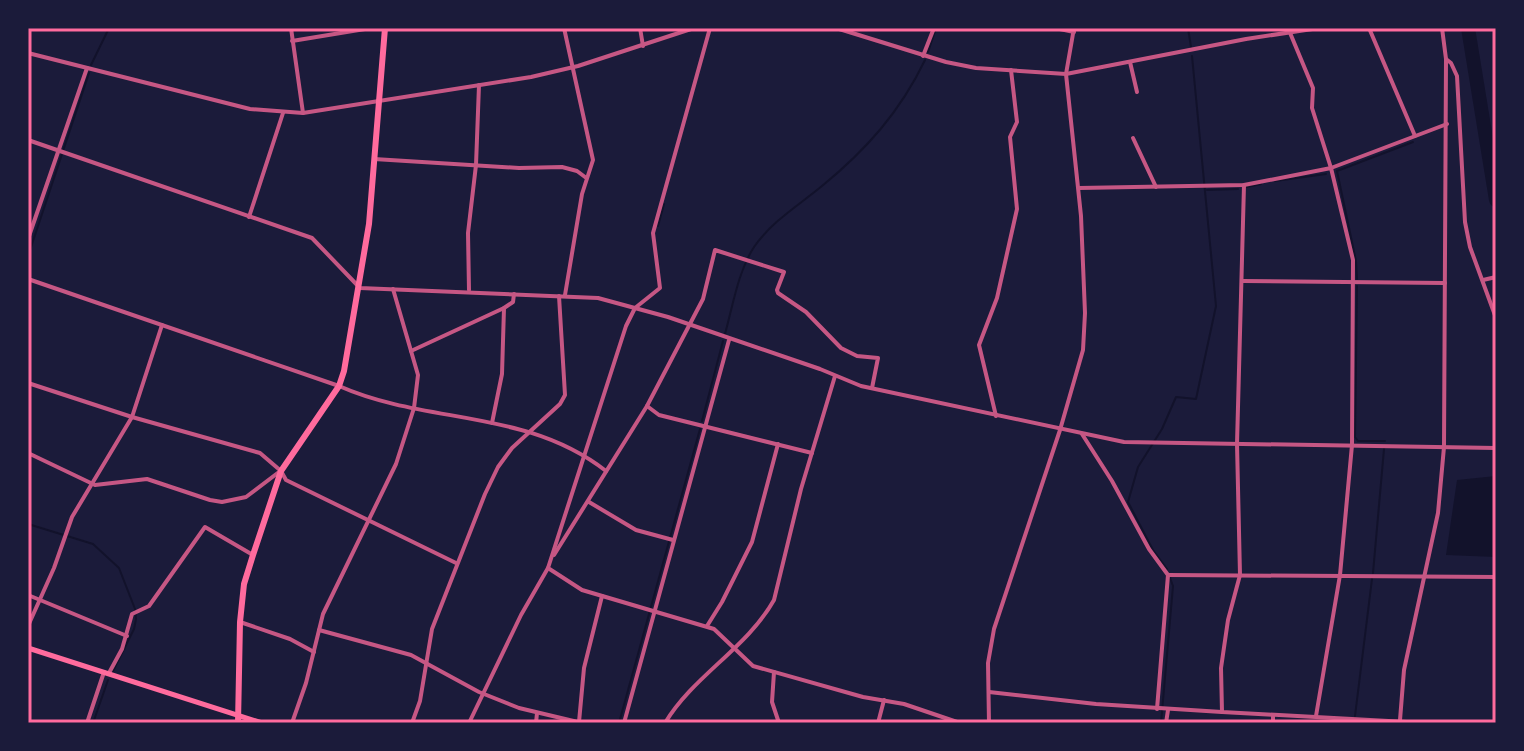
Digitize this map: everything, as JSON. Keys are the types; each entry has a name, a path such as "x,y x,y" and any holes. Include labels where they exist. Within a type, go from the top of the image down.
{"main road":[{"path":"238,719 244,584 281,471 339,386 344,371 369,224 385,28"},
{"path":"28,648 238,719 262,723"}],"street":[{"path":"291,28 303,113"},
{"path":"292,41 371,28"},
{"path":"412,723 420,701 432,629 498,467 512,448 560,404 565,395 562,295 586,177 593,160 570,68 564,28"},
{"path":"640,28 643,46"},
{"path":"28,53 212,101 283,113 303,113 570,68 694,28"},
{"path":"469,723 552,558 622,336 635,308 660,288 653,233 710,28"},
{"path":"836,28 853,30 923,56 976,68 1066,74 1289,30 1319,28"},
{"path":"923,56 934,28"},
{"path":"989,723 988,663 994,629 1060,430 1085,334 1079,188 1066,74 1074,30 1055,28"},
{"path":"1369,28 1415,136"},
{"path":"1400,722 1404,670 1438,513 1444,447 1447,124 1442,28"},
{"path":"1289,30 1313,88 1312,108 1331,168 1353,260 1352,445 1340,575 1316,717"},
{"path":"1446,59 1457,76 1465,222 1470,247 1496,318"},
{"path":"1130,62 1137,92"},
{"path":"28,239 61,152 87,68"},
{"path":"996,416 979,345 997,298 1017,209 1010,148 1011,133 1017,122 1011,70"},
{"path":"469,291 468,233 476,165 479,85"},
{"path":"249,217 283,113"},
{"path":"1079,188 1244,185 1331,168 1447,124"},
{"path":"1133,138 1156,187"},
{"path":"28,140 312,238 360,288 598,298 668,317 872,388 1124,442 1496,448"},
{"path":"374,159 562,167 586,177"},
{"path":"1222,712 1221,668 1228,620 1240,575 1237,444 1244,185"},
{"path":"552,558 647,406 703,299 715,250 784,272 778,293 806,312 841,348 857,356 878,358 872,388"},
{"path":"1482,280 1496,277"},
{"path":"28,279 366,398 531,431 584,455 606,471"},
{"path":"1243,281 1445,283"},
{"path":"292,723 329,600 396,464 414,408 418,375 393,289"},
{"path":"411,351 504,308 513,302 514,294"},
{"path":"492,423 502,374 504,308"},
{"path":"28,626 54,568 65,534 91,483 132,417 162,325"},
{"path":"624,723 651,611 729,340"},
{"path":"665,723 765,615 774,600 835,375"},
{"path":"28,383 132,417 260,453 281,471 286,480 457,563"},
{"path":"647,406 659,415 812,453"},
{"path":"1082,434 1149,549 1168,575 1162,710 1166,723"},
{"path":"707,626 752,542 778,444"},
{"path":"28,453 91,483 147,479 222,502 246,497 281,471"},
{"path":"589,502 636,530 671,539"},
{"path":"87,723 135,613 149,606 205,527 253,555"},
{"path":"548,568 582,590 714,629 753,666 904,704 960,723"},
{"path":"1168,575 1496,577"},
{"path":"28,595 127,636"},
{"path":"319,630 411,655 483,694 537,713 580,723 584,668 602,596"},
{"path":"240,622 290,639 314,652"},
{"path":"774,672 772,702 779,723"},
{"path":"989,692 1162,710 1425,723"},
{"path":"878,723 884,700"},
{"path":"536,723 537,713"},
{"path":"1273,715 1273,723"}],"shaded area":[{"path":"1496,476 1496,557 1446,555 1457,480"}],"waterway":[{"path":"91,65 109,28"},
{"path":"928,52 936,28"},
{"path":"1188,28 1191,47"},
{"path":"1468,28 1496,200"},
{"path":"1167,569 1153,550 1128,502 1138,467 1162,429 1176,397 1196,399 1216,306 1192,56"},
{"path":"725,334 740,278 754,247 777,222 867,144 905,97 925,60"},
{"path":"28,256 89,73"},
{"path":"1357,279 1337,171 1413,142"},
{"path":"1275,181 1326,174"},
{"path":"1247,187 1261,184"},
{"path":"1207,190 1238,189"},
{"path":"658,226 664,204"},
{"path":"1357,286 1355,437 1358,441 1385,441"},
{"path":"702,421 723,341"},
{"path":"619,723 700,429"},
{"path":"1373,573 1384,449"},
{"path":"28,524 93,544 119,568 136,619 113,671"},
{"path":"1161,723 1173,586 1170,578"},
{"path":"1355,716 1372,579"},
{"path":"93,723 108,680"}]}
